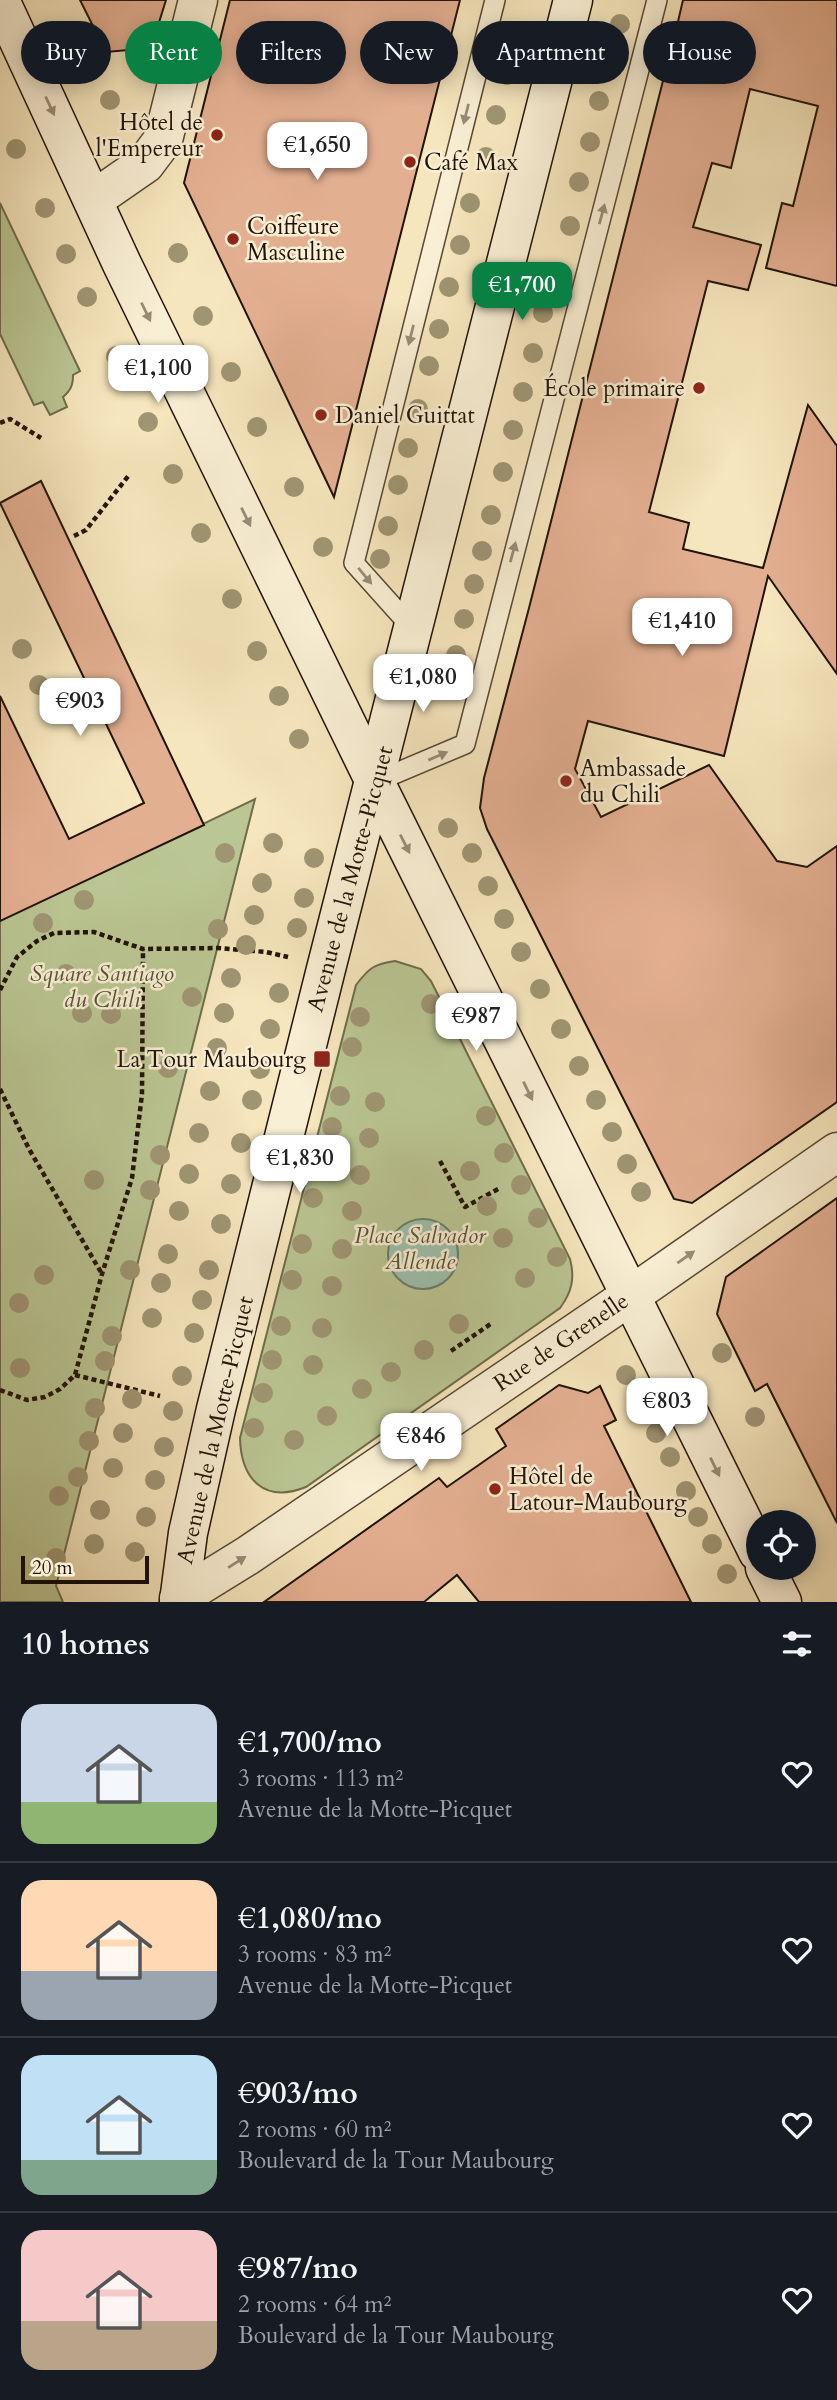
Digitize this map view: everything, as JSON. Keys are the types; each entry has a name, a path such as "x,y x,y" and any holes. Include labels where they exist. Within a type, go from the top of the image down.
{"street":[{"path":"0,0 122,264 375,782 746,1528"},
{"path":"93,200 145,164 163,140 198,0"},
{"name":"Avenue de la Motte-Picquet","path":"179,1600 188,1533 216,1409 573,0"},
{"name":"Rue de Grenelle","path":"179,1600 630,1296 837,1152"},
{"path":"771,1580 782,1602"}],"lane":[{"path":"414,630 354,563 495,0"},
{"path":"375,782 465,744 657,0"}],"path":[{"path":"0,423 10,419 41,438"},
{"path":"74,536 86,530 130,475"},
{"path":"0,990 17,957 37,941 54,933 94,932 143,949 218,948 295,958"},
{"path":"0,1390 27,1400 46,1397 75,1375 102,1274 132,1178 142,1094 143,949"},
{"path":"0,1089 29,1149 102,1274"},
{"path":"440,1161 464,1207 500,1188"},
{"path":"451,1351 492,1323"},
{"path":"75,1375 160,1396"}],"green space":[{"path":"0,203 80,371 73,375 71,387 63,397 67,407 50,415 43,402 34,405 0,334"},
{"name":"Square Santiago du Chili","path":"255,799 56,1586 63,1602 0,1602 0,921"},
{"name":"Place Salvador Allende","path":"395,961 421,969 431,981 570,1259 571,1285 560,1308 306,1487 278,1492 267,1490 250,1476 241,1453 240,1438 356,985 372,968"}],"shaded area":[{"path":"430,1219 443,1225 452,1234 456,1240 456,1268 448,1279 437,1287 416,1289 398,1279 390,1268 388,1247 398,1229 409,1221"}],"building":[{"path":"80,0 166,0 159,21 125,21 125,50 111,52 111,21 90,21"},
{"path":"230,0 460,0 455,21 360,21 360,84 439,84 334,497 184,183 209,84 222,84 222,32"},
{"path":"683,0 837,0 837,286 766,268 782,203 793,206 818,106 750,89 731,168 712,163 693,227 761,245 748,290 708,281 649,512 689,523 683,549 763,568 808,405 837,446 837,674 768,576 724,756 588,721 575,769 601,817 709,765 777,861 807,867 837,846 837,1102 692,1203 674,1199 487,829 480,808 484,778 662,84 756,84 756,21 678,21"},
{"path":"41,481 204,825 0,921 0,696 69,839 144,803 0,503"},
{"path":"837,1198 837,1523 767,1384 755,1391 717,1314 726,1277"},
{"path":"559,1385 588,1393 600,1386 616,1420 604,1426 691,1602 479,1602 457,1575 424,1602 264,1602 439,1478 447,1487 506,1446 496,1429"}],"place":[{"name":"Hôtel de l'Empereur","path":"217,135"},
{"name":"Café Max","path":"410,162"},
{"name":"Coiffeure Masculine","path":"233,239"},
{"name":"École primaire","path":"699,388"},
{"name":"Daniel Guittat","path":"321,415"},
{"name":"Ambassade du Chili","path":"566,781"},
{"name":"La Tour Maubourg","path":"322,1059"},
{"name":"Hôtel de Latour-Maubourg","path":"495,1489"}]}
